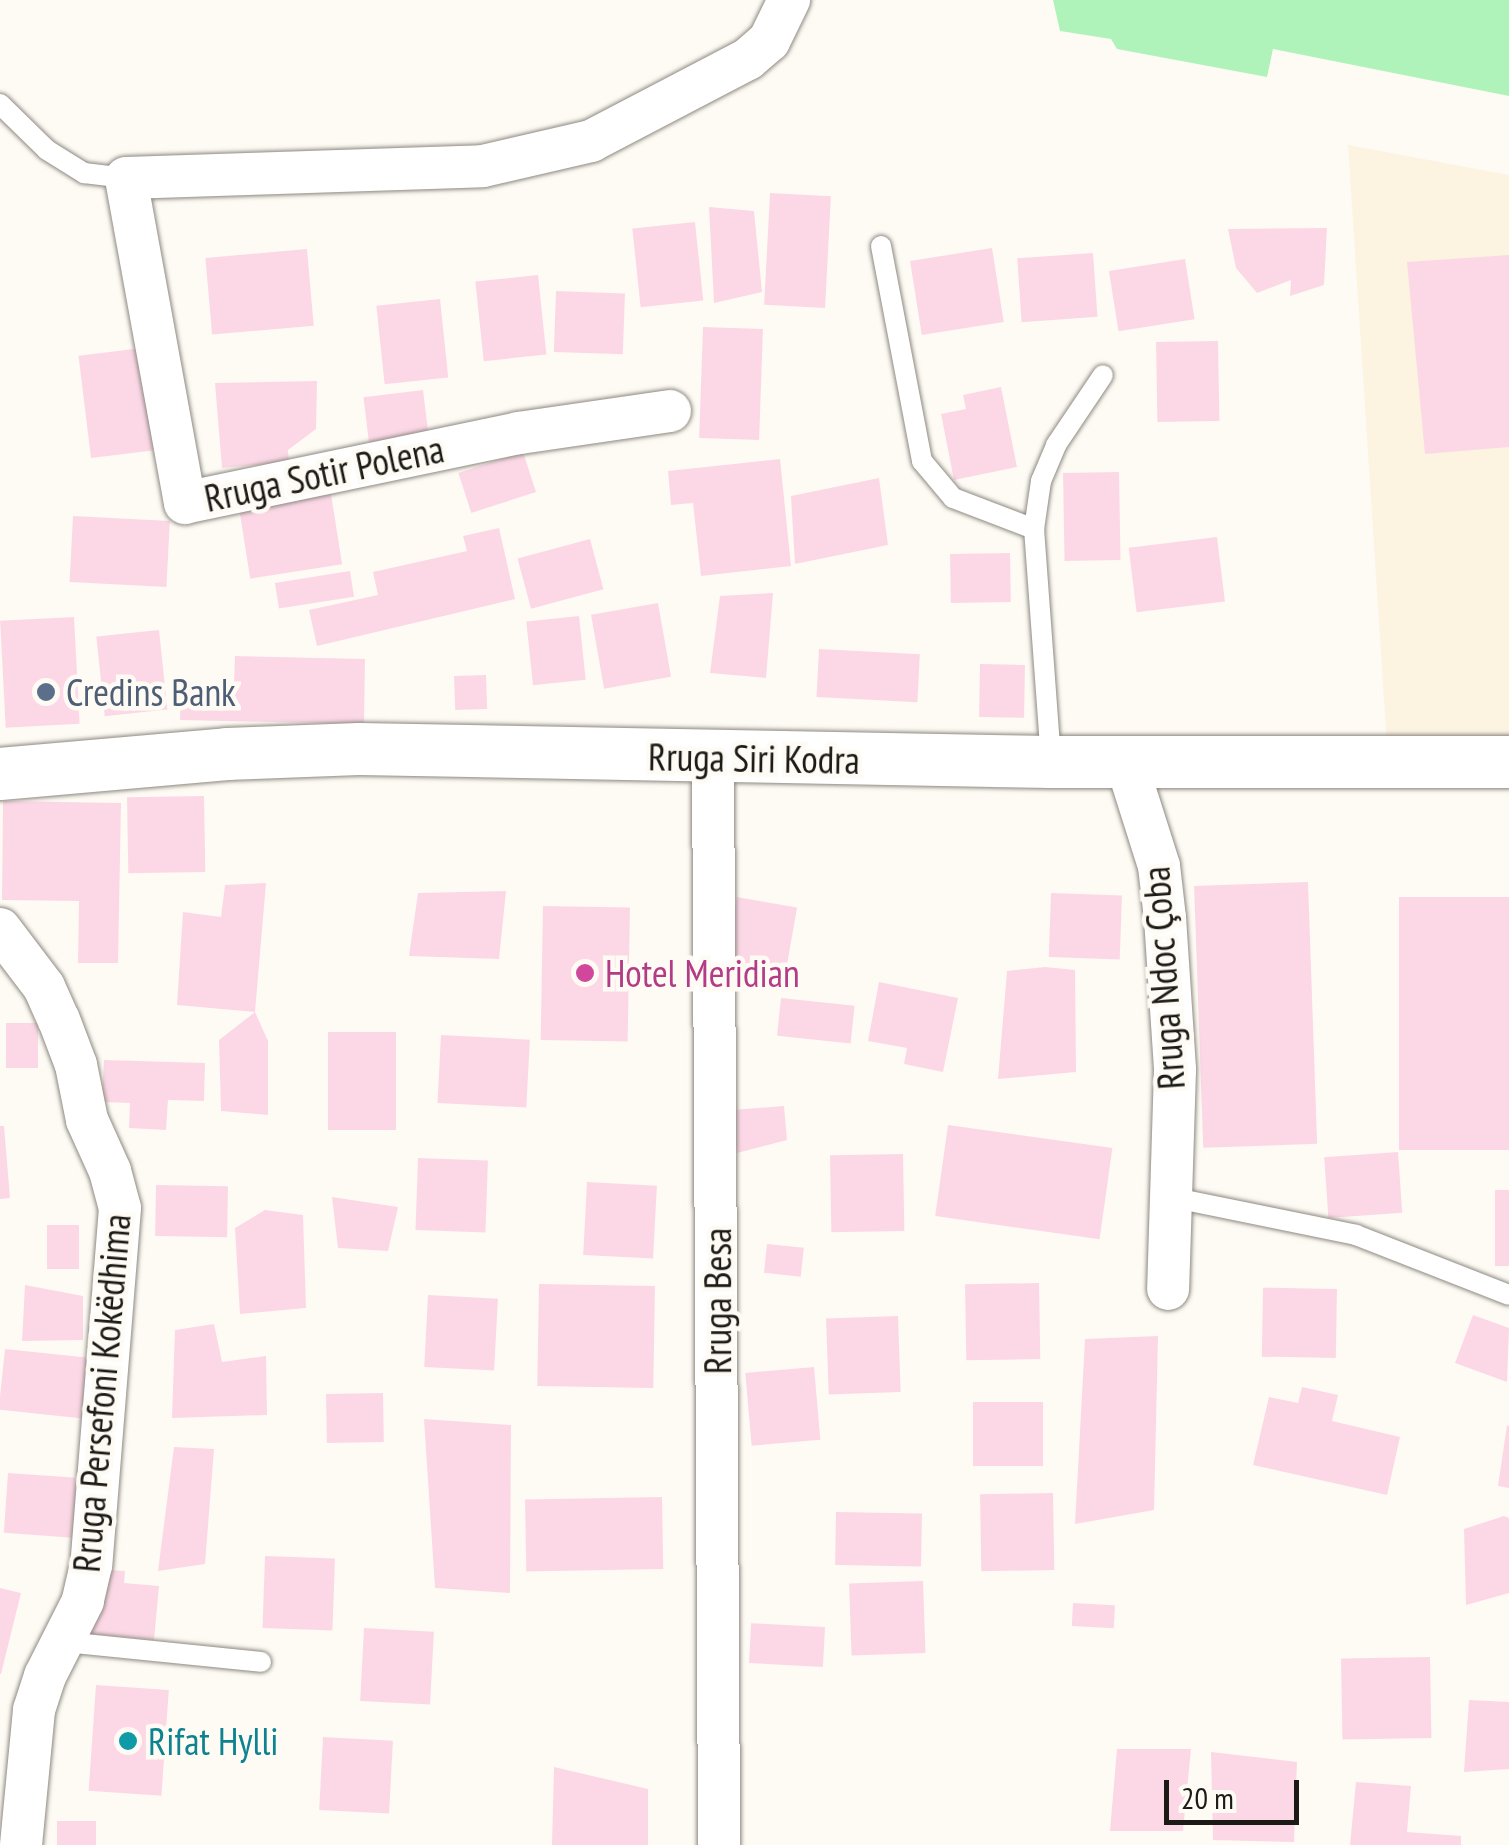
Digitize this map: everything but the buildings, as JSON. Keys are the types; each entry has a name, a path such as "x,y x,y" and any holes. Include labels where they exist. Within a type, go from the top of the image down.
{"street":[{"path":"126,178 482,166 591,141 748,59 769,40 789,0"},
{"name":"Rruga Sotir Polena","path":"126,178 186,503 518,432 670,411"},
{"name":"Rruga Siri Kodra","path":"0,774 227,754 359,749 1051,762 1509,762"},
{"name":"Rruga Besa","path":"713,757 719,1845"},
{"name":"Rruga Ndoc Çoba","path":"1126,762 1159,866 1165,918 1174,1070 1168,1289"},
{"name":"Rruga Persefoni Kokëdhima","path":"0,929 44,987 59,1020 76,1064 87,1120 110,1170 120,1208 91,1565 83,1601 45,1676 34,1710 21,1845"}],"lane":[{"path":"0,104 46,150 84,173 126,178"},
{"path":"880,246 922,461 953,498 1034,529"},
{"path":"1051,762 1034,529 1041,481 1056,445 1103,375"},
{"path":"1170,1198 1356,1235 1509,1295"},
{"path":"65,1642 262,1662"}],"shaded area":[{"path":"1348,145 1509,175 1509,762 1388,761"}],"green space":[{"path":"1053,0 1509,0 1509,96 1273,49 1267,77 1117,49 1111,39 1060,31"}],"place":[{"name":"Credins Bank","path":"46,692"},
{"name":"Hotel Meridian","path":"585,973"},
{"name":"Rifat Hylli","path":"128,1741"}]}
